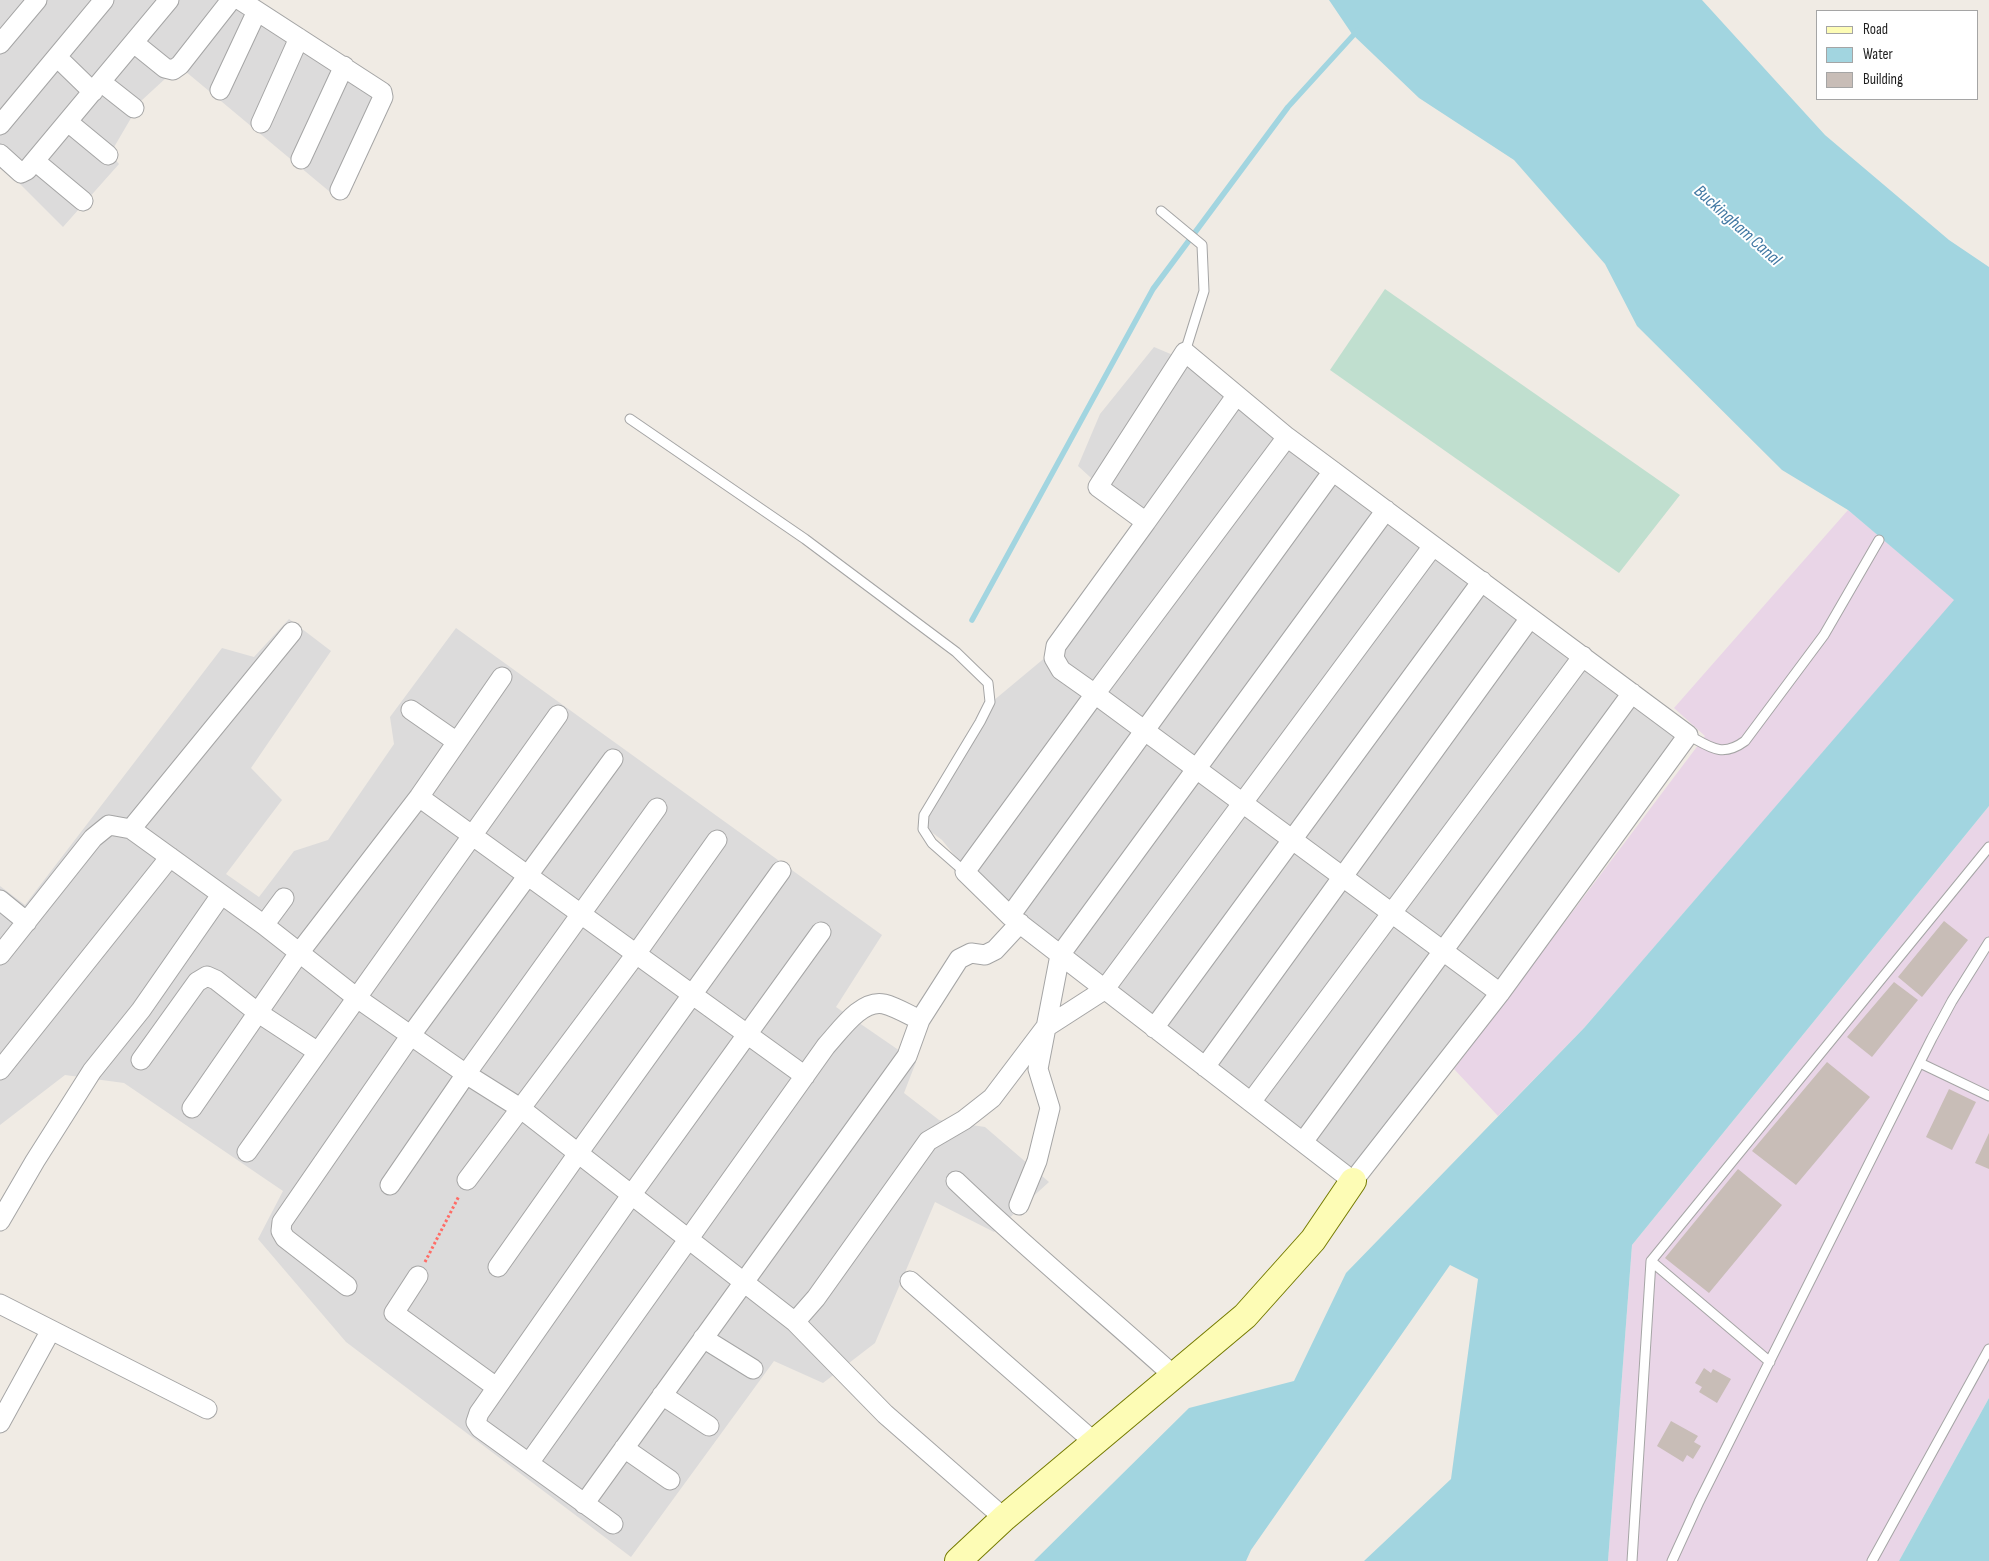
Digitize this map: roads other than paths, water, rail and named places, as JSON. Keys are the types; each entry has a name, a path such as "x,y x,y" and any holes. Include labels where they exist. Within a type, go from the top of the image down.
{"street":[{"path":"0,44 37,0"},
{"path":"0,125 104,0"},
{"path":"0,154 8,170 21,173 28,170 169,0"},
{"path":"134,43 165,68 173,70 180,65 231,0"},
{"path":"240,0 382,92 383,97 340,190"},
{"path":"220,90 257,11"},
{"path":"261,123 299,38"},
{"path":"56,57 97,87 134,108"},
{"path":"301,159 344,66"},
{"path":"68,122 108,155"},
{"path":"36,161 83,201"},
{"path":"958,1561 1004,1518 1245,1316 1313,1240 1353,1181 1500,993 1688,735 1287,438 1185,352 1098,487 1146,522"},
{"path":"1236,396 1056,646 1054,658 1061,670 1500,993"},
{"path":"1287,438 1095,694 965,872 1015,920 1353,1181"},
{"path":"584,1504 907,1056 920,1020 959,959 971,953 985,955 995,950 1144,731 1333,471"},
{"path":"1020,1206 1038,1160 1050,1108 1038,1069 1060,955 1386,510"},
{"path":"796,1322 816,1298 928,1141 964,1120 992,1098 1045,1028 1104,990 1433,546"},
{"path":"1154,1028 1482,582"},
{"path":"1205,1067 1530,618"},
{"path":"131,829 292,632"},
{"path":"1251,1102 1393,914 1583,656"},
{"path":"192,1108 299,953 418,797 502,677"},
{"path":"1303,1142 1632,693"},
{"path":"412,710 457,742"},
{"path":"247,1152 558,715"},
{"path":"346,1286 285,1238 281,1231 282,1222 411,1036 613,759"},
{"path":"418,797 805,1076"},
{"path":"390,1185 466,1074 657,808"},
{"path":"0,956 93,838 109,825 131,829 264,925 357,998 466,1074 520,1108 796,1322 885,1414 1004,1518"},
{"path":"467,1180 636,954 717,840"},
{"path":"0,1070 170,857"},
{"path":"498,1267 781,871"},
{"path":"0,1221 35,1161 92,1071 141,1010 221,895"},
{"path":"264,925 284,898"},
{"path":"0,900 27,922"},
{"path":"613,1524 480,1428 476,1422 479,1413 632,1194 821,932"},
{"path":"141,1060 196,982 207,976 216,980 257,1012 318,1052"},
{"path":"528,1463 826,1046 865,1007 883,1004 920,1020"},
{"path":"141,1010 166,1026"},
{"path":"956,1181 1007,1230 1072,1284 1173,1375"},
{"path":"418,1276 394,1313 496,1387"},
{"path":"910,1282 1094,1442"},
{"path":"0,1304 207,1409"},
{"path":"0,1423 51,1330"},
{"path":"703,1338 753,1369"},
{"path":"662,1395 709,1426"},
{"path":"624,1448 670,1480"}],"lane":[{"path":"1161,210 1202,245 1204,291 1185,352"},
{"path":"630,419 805,539 956,652 988,683 990,702 924,815 923,829 932,843 965,872"},
{"path":"1688,735 1713,748 1724,750 1735,748 1745,741 1824,635 1879,540"},
{"path":"1632,1561 1651,1261 1989,847"},
{"path":"1672,1561 1920,1063 1952,1001 1989,942"},
{"path":"1920,1063 1989,1096"},
{"path":"1651,1261 1770,1362"},
{"path":"1872,1561 1989,1349"}],"water":[{"name":"Buckingham Canal","path":"1329,0 1702,0 1825,135 1949,240 1989,267 1989,806 1632,1245 1608,1561 1364,1561 1451,1479 1478,1279 1450,1265 1251,1550 1246,1561 1034,1561 1189,1408 1294,1381 1346,1273 1584,1028 1954,600 1848,510 1782,470 1637,326 1605,264 1514,160 1419,98 1352,34"},
{"path":"1989,1398 1989,1561 1899,1561"}],"waterway":[{"path":"972,620 1153,289 1288,107 1358,30"}]}
